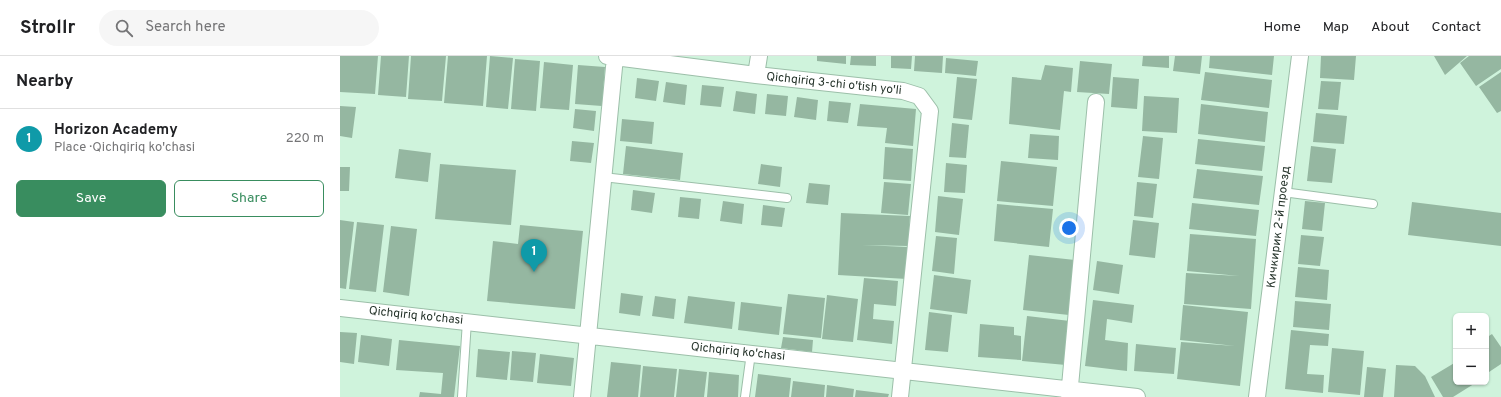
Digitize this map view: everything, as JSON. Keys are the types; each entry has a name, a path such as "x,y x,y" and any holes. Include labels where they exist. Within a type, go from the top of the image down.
{"street":[{"path":"756,75 759,56"},
{"name":"Кичкирик 2-й проезд","path":"1257,397 1300,56"},
{"name":"Qichqiriq 3-chi o'tish yo'li","path":"582,397 604,177 611,57 904,91 919,96 930,111 900,397"},
{"path":"1069,393 1096,102"},
{"name":"Qichqiriq ko'chasi","path":"340,308 903,370 1069,393 1137,397"}],"lane":[{"path":"604,177 787,198"},
{"path":"1283,192 1373,204"},
{"path":"462,397 467,321"},
{"path":"745,397 751,353"}],"building":[{"path":"340,56 378,56 375,94 340,92"},
{"path":"381,56 409,56 406,97 378,95"},
{"path":"411,56 446,56 442,101 408,99"},
{"path":"448,56 487,56 483,106 444,103"},
{"path":"490,56 513,58 508,109 486,107"},
{"path":"817,56 846,56 846,64 817,61"},
{"path":"851,56 876,56 876,66 850,65"},
{"path":"891,56 912,56 911,69 891,68"},
{"path":"915,56 943,56 942,73 914,71"},
{"path":"1143,56 1169,56 1169,68 1142,66"},
{"path":"1175,56 1202,56 1200,74 1173,71"},
{"path":"1210,56 1274,56 1272,75 1209,68"},
{"path":"1321,56 1356,56 1354,80 1320,78"},
{"path":"1434,56 1467,56 1445,75"},
{"path":"1469,56 1501,56 1501,69 1476,86 1460,63"},
{"path":"946,58 978,61 976,76 945,73"},
{"path":"515,59 540,61 536,111 511,109"},
{"path":"1080,61 1112,64 1109,94 1077,92"},
{"path":"544,62 573,65 569,110 540,108"},
{"path":"578,65 605,67 602,106 575,104"},
{"path":"1045,65 1073,68 1071,92 1064,91 1060,130 1009,124 1012,77 1041,80"},
{"path":"1205,72 1272,80 1269,108 1201,100"},
{"path":"1501,72 1501,111 1497,113 1479,87"},
{"path":"957,77 977,79 972,120 953,118"},
{"path":"1113,77 1139,79 1137,109 1111,107"},
{"path":"637,78 659,81 656,101 635,98"},
{"path":"1321,81 1341,82 1338,110 1318,109"},
{"path":"666,82 687,85 685,105 663,102"},
{"path":"702,85 724,87 721,107 700,105"},
{"path":"736,91 757,94 755,114 733,111"},
{"path":"767,94 788,96 786,116 765,114"},
{"path":"1144,96 1179,98 1177,133 1142,131"},
{"path":"797,97 818,100 816,120 794,117"},
{"path":"829,101 851,103 848,123 827,121"},
{"path":"860,104 916,109 913,146 885,143 887,128 857,126"},
{"path":"1201,104 1268,112 1265,142 1198,134"},
{"path":"340,106 356,107 352,138 340,136"},
{"path":"575,109 596,111 594,131 573,128"},
{"path":"1316,113 1347,116 1344,144 1313,142"},
{"path":"622,119 654,122 652,144 620,141"},
{"path":"952,123 969,125 966,158 949,157"},
{"path":"1030,134 1059,136 1058,160 1028,158"},
{"path":"1143,136 1163,138 1159,179 1138,177"},
{"path":"1198,139 1265,146 1262,171 1195,164"},
{"path":"572,141 594,143 591,163 570,161"},
{"path":"626,146 683,153 680,180 623,174"},
{"path":"1311,146 1336,149 1332,183 1307,181"},
{"path":"885,147 913,149 911,181 883,179"},
{"path":"399,149 431,153 428,182 395,178"},
{"path":"1001,161 1057,167 1053,206 997,201"},
{"path":"946,163 967,165 965,193 944,192"},
{"path":"440,164 516,170 511,225 435,219"},
{"path":"761,164 782,167 780,187 758,184"},
{"path":"340,167 350,167 349,191 340,191"},
{"path":"1197,169 1263,176 1259,205 1193,198"},
{"path":"884,182 911,184 908,215 881,213"},
{"path":"1137,182 1157,184 1153,218 1134,216"},
{"path":"809,183 830,185 828,205 806,203"},
{"path":"633,190 655,193 652,213 631,210"},
{"path":"938,196 963,199 959,235 935,232"},
{"path":"680,197 701,199 699,219 678,217"},
{"path":"723,201 744,204 742,224 720,221"},
{"path":"1305,201 1325,203 1322,231 1302,229"},
{"path":"1412,202 1501,213 1501,246 1408,235"},
{"path":"1192,203 1259,210 1256,236 1189,229"},
{"path":"997,204 1053,209 1049,247 994,241"},
{"path":"763,205 785,208 782,227 761,225"},
{"path":"841,213 910,216 908,246 862,245 908,247 907,279 838,275"},
{"path":"340,220 354,222 346,289 340,288"},
{"path":"1133,220 1159,223 1155,258 1129,255"},
{"path":"357,222 384,225 376,292 349,289"},
{"path":"520,225 583,231 575,309 487,301 493,241 518,244"},
{"path":"391,226 417,229 409,296 383,292"},
{"path":"1190,234 1256,239 1251,309 1184,304 1186,273 1239,276 1187,271"},
{"path":"1301,235 1324,237 1320,266 1298,264"},
{"path":"936,236 957,238 954,274 932,271"},
{"path":"1029,255 1075,260 1069,315 1023,310"},
{"path":"1097,261 1123,265 1119,294 1093,290"},
{"path":"1298,267 1329,270 1327,300 1295,297"},
{"path":"934,275 971,280 967,314 930,309"},
{"path":"864,278 898,281 896,306 874,304 873,319 894,321 892,344 857,340"},
{"path":"621,293 643,296 640,316 619,313"},
{"path":"788,294 825,298 821,338 783,334"},
{"path":"827,295 858,299 853,342 822,339"},
{"path":"655,296 676,299 674,319 652,316"},
{"path":"688,296 735,302 732,329 684,323"},
{"path":"1093,300 1134,305 1132,323 1107,319 1105,340 1128,343 1127,371 1085,366"},
{"path":"1295,301 1331,304 1329,330 1293,327"},
{"path":"741,302 782,307 779,335 738,330"},
{"path":"1183,305 1248,312 1240,386 1177,379 1181,342 1235,346 1180,340"},
{"path":"929,312 952,315 948,352 925,350"},
{"path":"1027,316 1070,321 1066,365 1022,361"},
{"path":"980,324 1014,327 1014,335 1021,336 1021,360 978,357"},
{"path":"1291,330 1329,334 1328,346 1310,345 1307,374 1324,375 1323,393 1285,389"},
{"path":"340,332 357,333 354,364 340,362"},
{"path":"1492,334 1501,347 1501,364 1489,372 1489,349 1489,336"},
{"path":"361,335 392,339 389,366 358,362"},
{"path":"783,337 813,340 812,352 781,348"},
{"path":"399,340 460,346 454,397 419,397 420,392 441,394 443,373 396,370"},
{"path":"1136,344 1176,348 1174,374 1134,371"},
{"path":"1332,348 1364,351 1360,395 1328,392"},
{"path":"478,349 510,352 507,380 476,377"},
{"path":"512,351 536,353 533,382 510,380"},
{"path":"540,354 574,358 571,386 537,383"},
{"path":"611,362 641,365 638,397 607,397"},
{"path":"1453,364 1453,385 1472,385 1453,397 1443,397 1431,377"},
{"path":"1396,365 1415,366 1425,376 1435,397 1394,397"},
{"path":"643,366 677,369 674,397 640,397"},
{"path":"1367,367 1386,369 1383,397 1364,397"},
{"path":"679,369 707,372 704,397 676,397"},
{"path":"709,372 739,375 738,397 707,397"},
{"path":"758,374 791,378 789,397 755,397"},
{"path":"793,381 825,385 824,397 791,397"},
{"path":"827,385 854,389 853,397 826,397"},
{"path":"856,390 889,394 888,397 855,397"}],"place":[{"name":"Horizon Academy","path":"534,272"}]}
